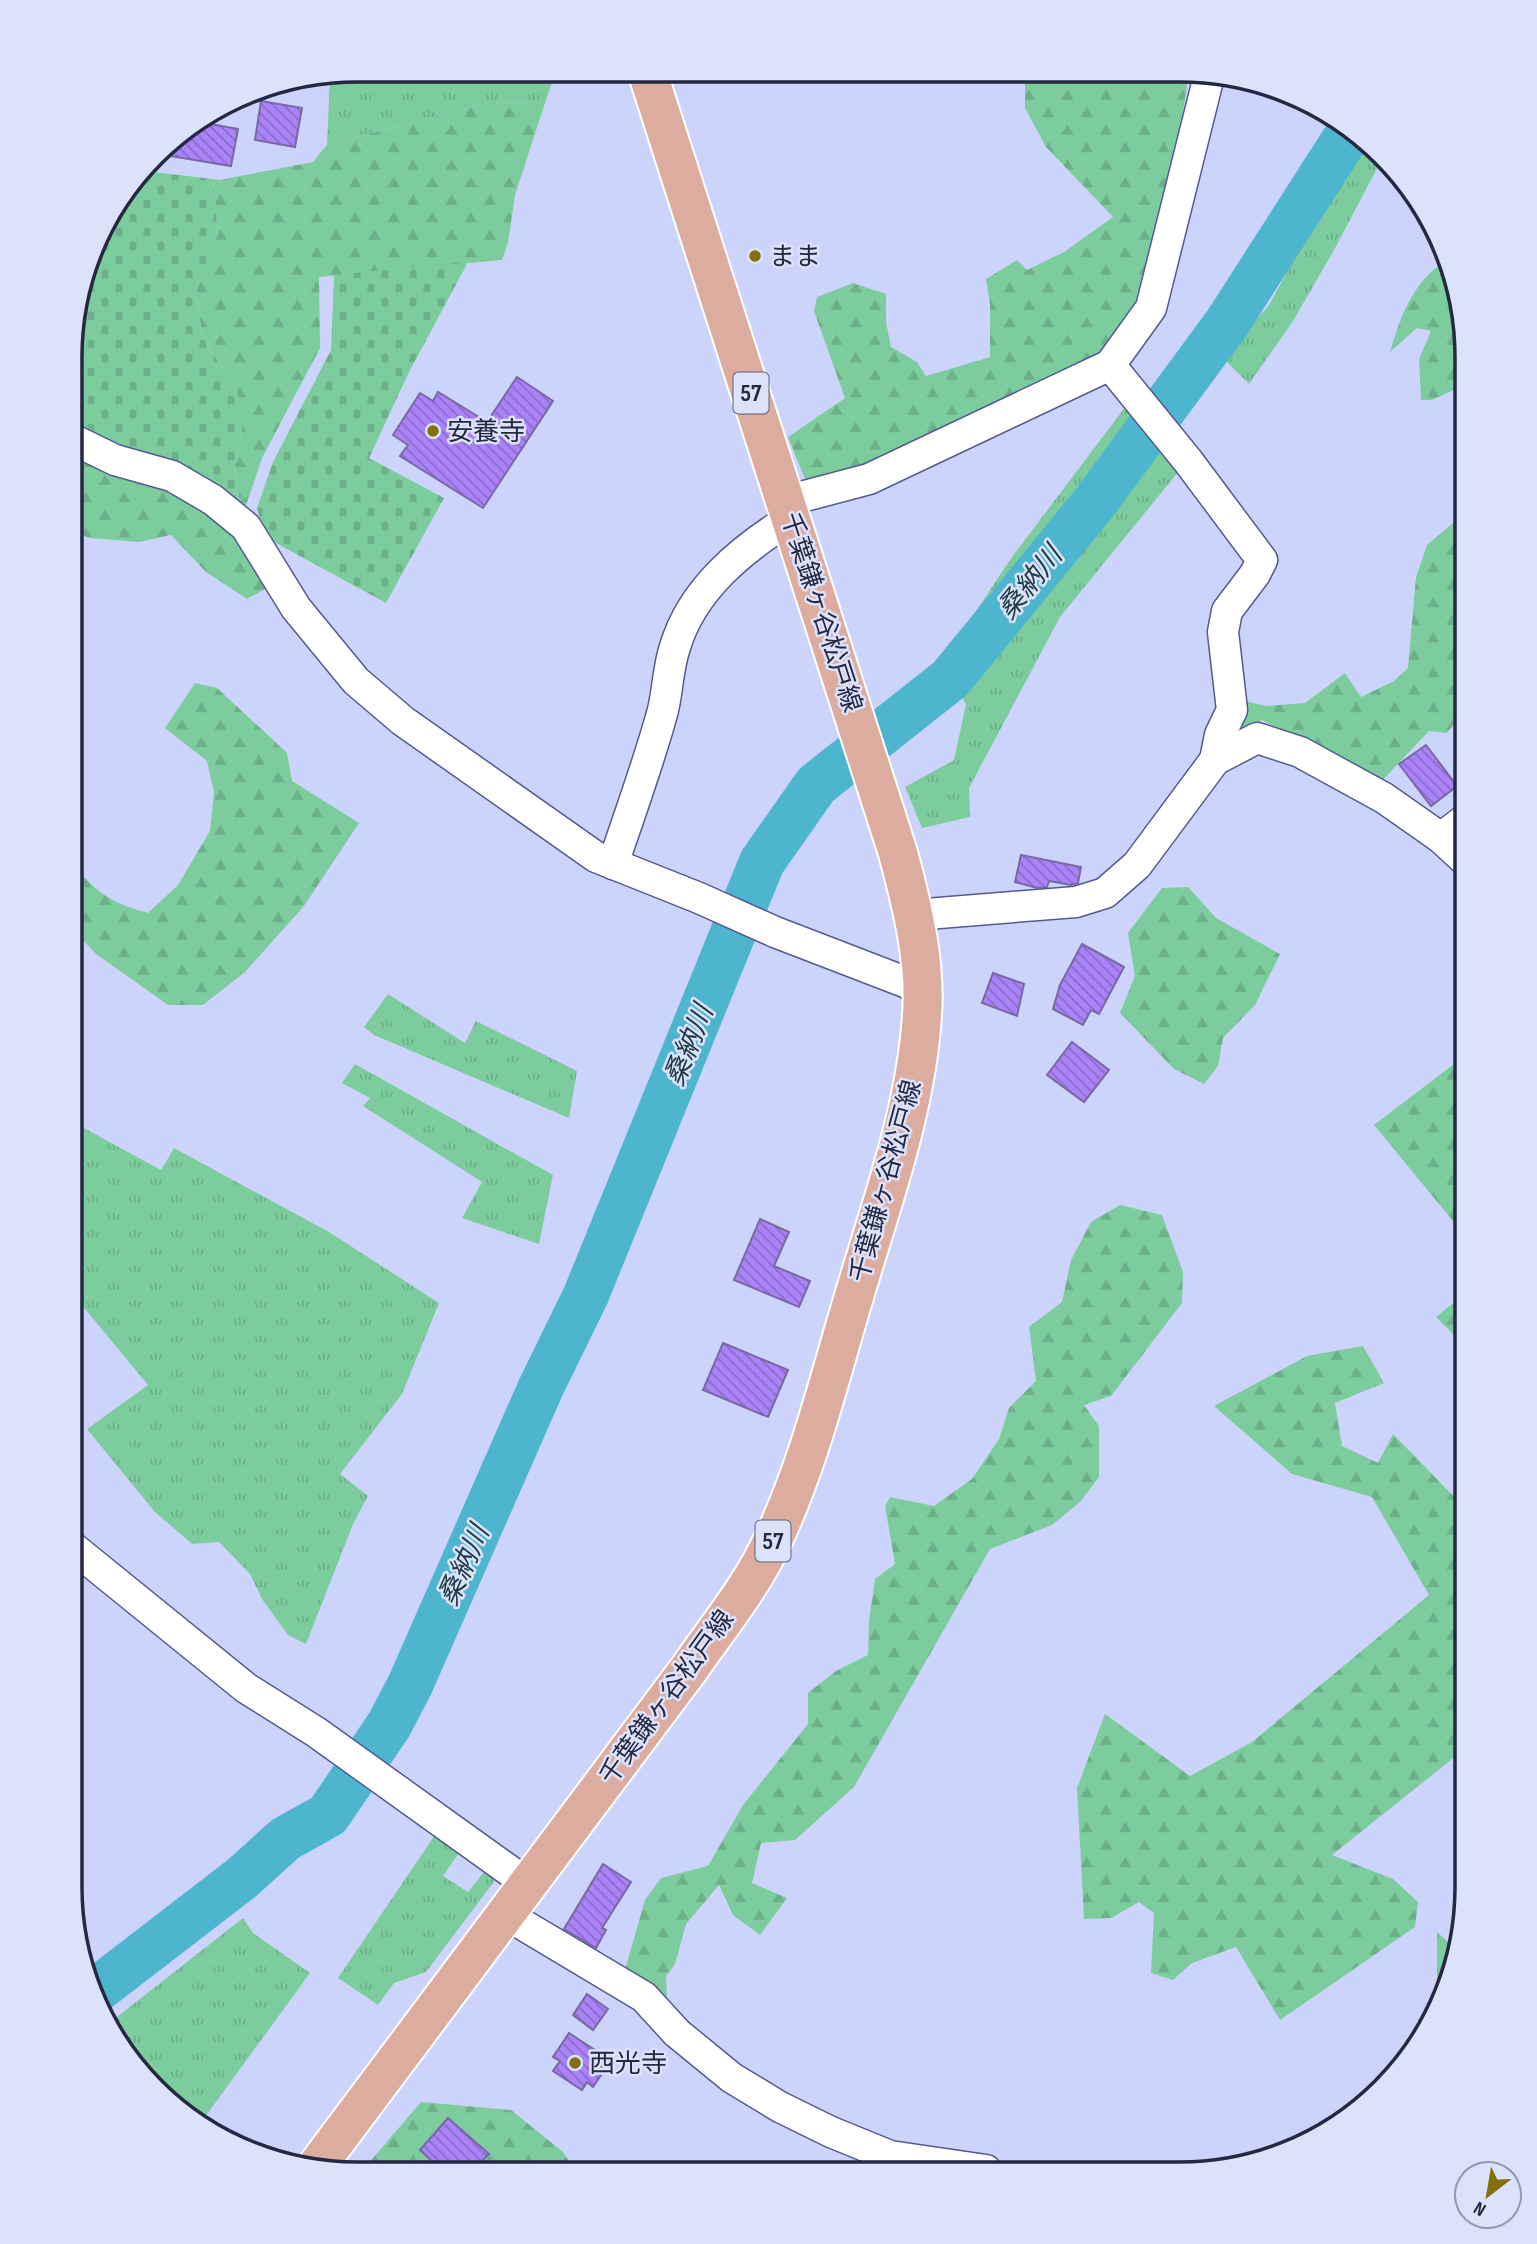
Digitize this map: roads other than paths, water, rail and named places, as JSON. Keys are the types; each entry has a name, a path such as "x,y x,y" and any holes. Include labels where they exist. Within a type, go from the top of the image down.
{"main road":[{"name":"千葉鎌ヶ谷松戸線","path":"322,2159 689,1669 740,1596 772,1542 802,1472 904,1127 916,1067 923,992 914,915 856,714 651,82"}],"street":[{"path":"613,864 663,709 675,646 687,619 717,577 738,555 789,509 869,479 1111,365 1151,308 1207,84"},
{"path":"914,915 1076,902 1105,893 1137,865 1215,760 1220,735 1232,710 1223,632 1227,611 1255,574 1262,560 1111,365"},
{"path":"82,444 115,460 172,476 213,499 246,527 296,608 356,681 403,721 596,857 775,932 905,982 923,992"},
{"path":"1215,760 1257,738 1300,752 1384,798 1455,851"},
{"path":"1441,838 1455,827"},
{"path":"82,1555 246,1688 316,1732 528,1884"},
{"path":"505,1914 644,1997 677,2033 732,2078 780,2107 890,2156 931,2162"}],"waterway":[{"name":"桑納川","path":"101,1987 242,1878 285,1839 328,1815 389,1725 410,1685 541,1387 586,1295 762,862 816,785 950,679 1095,502 1227,323 1346,138"}],"place":[{"name":"まま","path":"755,256"},
{"name":"安養寺","path":"433,431"},
{"name":"西光寺","path":"575,2063"}]}
